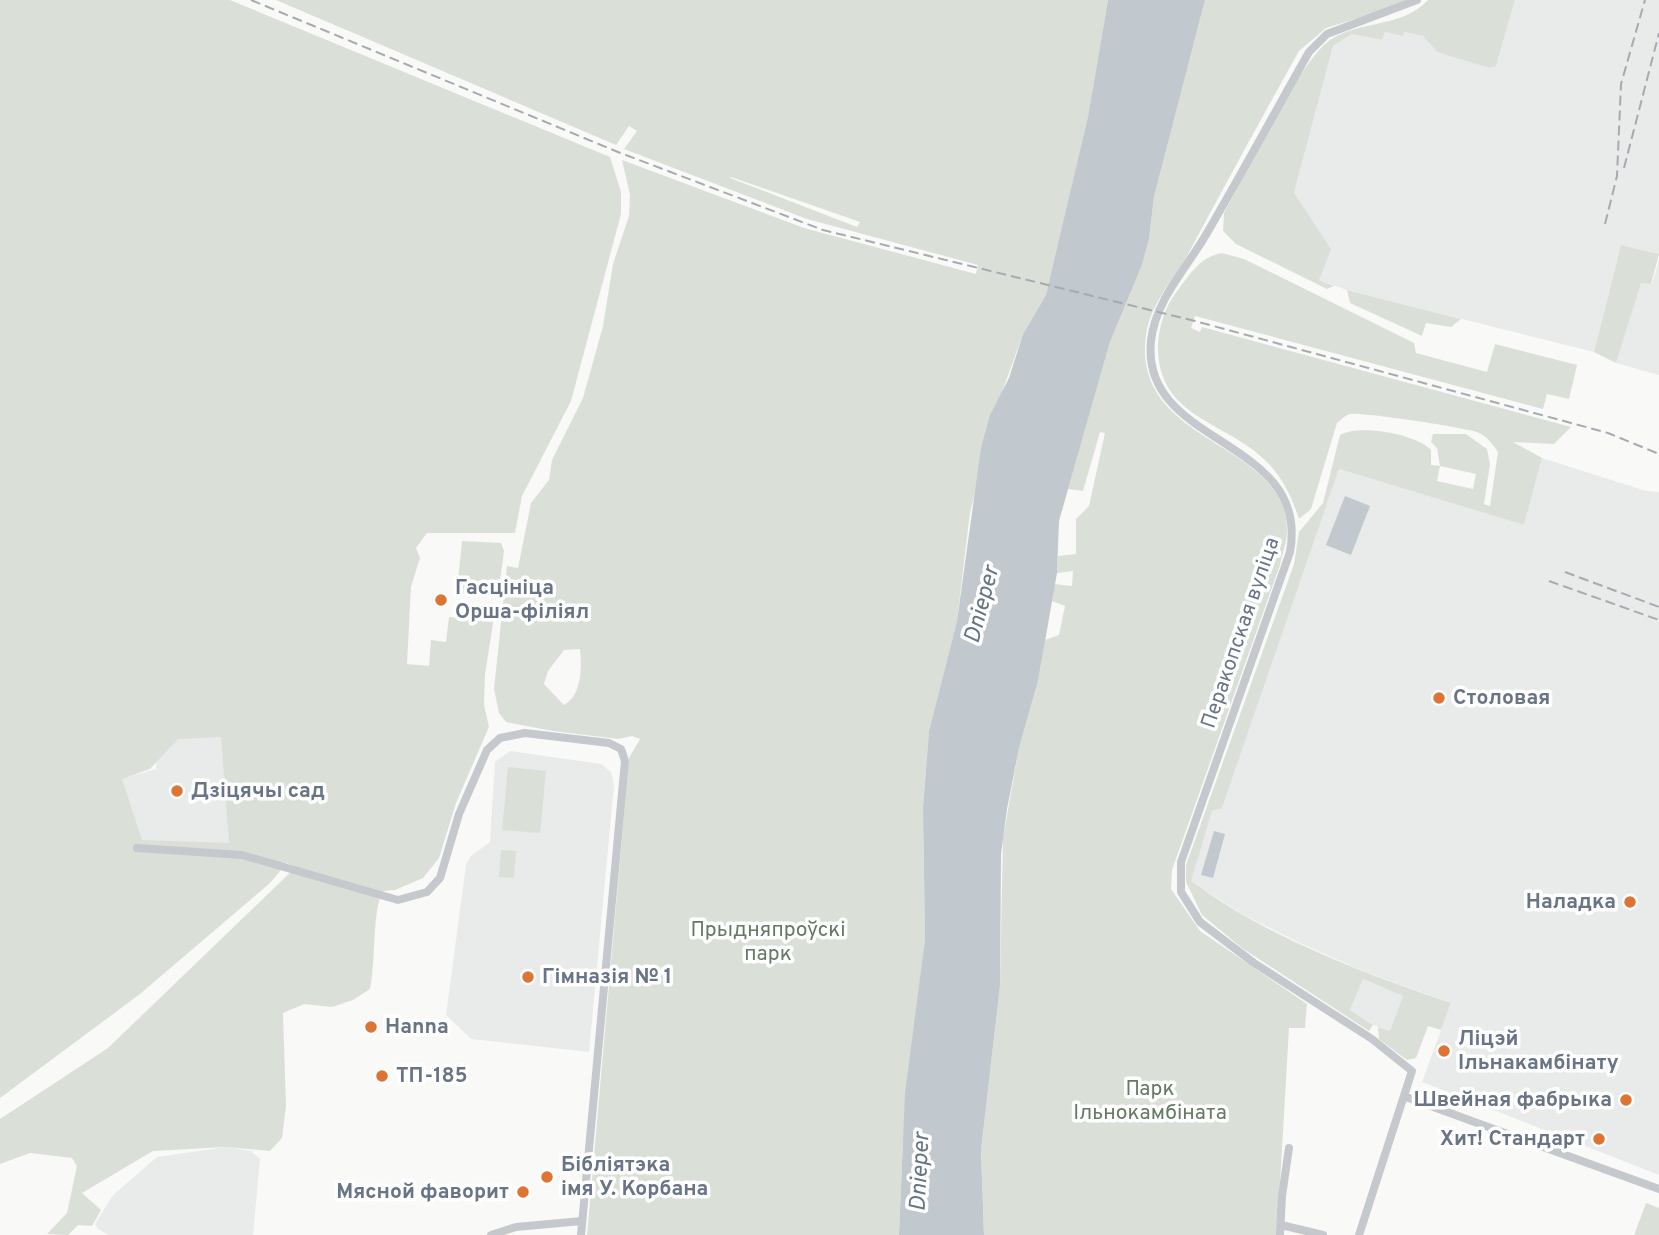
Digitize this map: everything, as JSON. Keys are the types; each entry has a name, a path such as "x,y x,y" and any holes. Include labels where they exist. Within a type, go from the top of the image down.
{"street":[{"name":"Перакопская вуліца","path":"1406,1097 1412,1071 1372,1039 1214,934 1191,912 1181,892 1181,862 1290,552 1293,525 1285,499 1267,473 1191,421 1166,398 1153,371 1150,343 1164,299 1206,236 1309,52 1327,34 1417,0"},
{"path":"137,848 242,855 398,900 427,891 440,878 459,814 487,750 500,738 526,733 610,743 621,749 625,761 581,1235"},
{"path":"1359,1235 1406,1097 1659,1189"},
{"path":"1289,1148 1281,1230 1323,1235"},
{"path":"491,1235 538,1224 582,1221"}],"shaded area":[{"path":"1515,0 1659,0 1659,254 1621,245 1594,352 1347,290 1319,280 1294,193 1333,46 1352,34 1382,40 1384,32 1402,35 1404,32 1423,36 1437,52 1496,66"},
{"path":"1659,260 1659,375 1616,363 1641,282 1652,284"},
{"path":"1542,458 1646,491 1659,492 1659,1175 1422,1082 1451,1003 1363,971 1300,943 1242,914 1190,881 1212,811 1222,808 1339,469 1524,525"},
{"name":"Дзіцячы сад","path":"226,731 235,848 138,840 120,779 156,769 157,732"},
{"path":"510,751 601,764 611,772 614,785 589,1052 471,1039 446,1015 466,865 471,856 490,842 495,762"},
{"path":"1363,979 1403,996 1390,1031 1373,1025 1350,1010"},
{"path":"226,1147 251,1151 260,1159 253,1235 109,1235 98,1229 95,1224 113,1195 157,1157"}],"green space":[{"path":"0,0 230,0 610,157 621,192 621,214 571,401 522,496 515,533 427,533 416,548 420,558 411,587 407,664 429,666 431,640 446,642 449,617 470,619 472,609 495,611 485,674 484,705 489,727 456,803 439,858 423,878 395,890 383,891 377,910 370,989 353,1000 332,1007 304,1004 283,1013 286,1106 282,1138 270,1151 226,1147 153,1151 82,1193 101,1210 92,1226 78,1225 68,1235 47,1234 67,1213 77,1166 72,1158 30,1153 0,1164 0,1119 108,1048 296,867 287,863 270,883 140,994 0,1098","holes":["221,737 229,843 142,840 122,779 150,769 178,739"]},
{"name":"Прыдняпроўскі парк","path":"276,0 1108,0 1088,118 1046,295 1023,334 1001,395 970,512 957,621 929,731 923,808 925,940 903,1140 899,1235 587,1235 629,758 640,739 632,736 618,739 553,731 506,722 499,713 494,689 507,566 518,568 531,503 549,480 552,460 583,398 603,326 613,264 629,216 630,195 622,160 804,228 976,274 978,265 807,219 624,149 637,131 629,126 616,145","holes":["731,177 860,222 857,227","580,649 581,672 578,688 564,705 544,684 548,671 564,650"]},
{"name":"Парк Ільнокамбіната","path":"1205,0 1406,0 1397,6 1326,28 1299,51 1187,256 1157,303 1146,335 1148,371 1161,399 1183,421 1261,476 1279,499 1287,528 1280,565 1172,870 1171,889 1200,931 1307,1004 1305,1028 1289,1028 1277,1235 984,1235 981,1150 1000,986 1003,838 1019,748 1038,681 1045,640 1059,635 1065,606 1052,601 1054,584 1072,586 1073,571 1057,573 1058,556 1076,554 1076,519 1089,506 1105,433 1100,432 1083,491 1068,489 1110,342 1142,265 1149,239 1154,197"},
{"path":"1428,0 1515,0 1496,66 1490,68 1437,52 1423,36 1404,32 1403,36 1385,32 1382,40 1352,34 1333,46 1294,193 1331,249 1319,280 1334,286 1327,289 1236,244 1223,231 1224,213 1289,94 1318,51 1342,34 1406,15"},
{"path":"1621,245 1659,254 1651,284 1641,283 1616,363 1594,352"},
{"path":"1222,253 1244,259 1414,343 1416,353 1487,372 1495,344 1577,365 1569,399 1547,394 1543,409 1195,316 1191,328 1200,332 1202,327 1571,427 1554,444 1513,442 1542,458 1524,525 1339,469 1222,808 1212,811 1191,881 1251,919 1316,952 1451,1003 1441,1030 1428,1026 1416,1058 1407,1060 1379,1039 1378,1027 1390,1031 1403,996 1363,979 1350,1010 1373,1025 1369,1031 1242,948 1202,915 1186,882 1186,865 1294,564 1299,532 1323,503 1340,435 1361,430 1401,435 1431,450 1431,465 1440,466 1437,448 1431,442 1433,434 1466,434 1487,449 1490,464 1484,504 1490,506 1498,452 1485,436 1471,431 1393,418 1348,415 1337,423 1311,509 1299,519 1287,490 1268,463 1252,449 1181,404 1169,388 1161,369 1158,344 1168,305 1195,268 1214,255","holes":["1440,466 1476,474 1473,489 1437,481"]},
{"path":"1347,290 1461,319 1451,327 1426,323 1422,336 1350,303"},
{"path":"462,541 501,543 504,551 498,596 457,592"},
{"path":"508,767 546,771 540,833 502,830"},
{"path":"501,850 516,851 514,878 499,877"},
{"path":"1646,1203 1659,1208 1659,1235 1634,1235"}],"water":[{"name":"Dnieper","path":"1108,0 1205,0 1154,197 1149,239 1142,265 1110,342 1059,521 1057,573 1038,681 1019,748 1007,809 1001,854 1000,986 981,1150 984,1235 899,1235 905,1093 925,940 923,808 929,731 957,621 981,448 990,415 1009,378 1023,334 1046,295 1088,117"},
{"path":"1345,496 1370,506 1351,555 1326,545"},
{"path":"1214,831 1225,834 1213,878 1201,875"}],"railway":[{"path":"251,0 618,152 823,230 1195,321 1608,433 1659,454"},
{"path":"1605,224 1617,176 1621,84 1645,0"},
{"path":"1624,168 1659,33"},
{"path":"1565,572 1659,607"},
{"path":"1549,581 1659,620"}],"place":[{"name":"Гасцініца Орша-філіял","path":"441,600"},
{"name":"Столовая","path":"1439,698"},
{"name":"Дзіцячы сад","path":"177,791"},
{"name":"Наладка","path":"1630,902"},
{"name":"Гімназія № 1","path":"528,977"},
{"name":"Hanna","path":"371,1027"},
{"name":"Ліцэй Ільнакамбінату","path":"1444,1051"},
{"name":"ТП-185","path":"382,1076"},
{"name":"Швейная фабрыка","path":"1626,1100"},
{"name":"Хит! Стандарт","path":"1599,1139"},
{"name":"Бібліятэка імя У. Корбана","path":"547,1177"},
{"name":"Мясной фаворит","path":"523,1192"}]}
